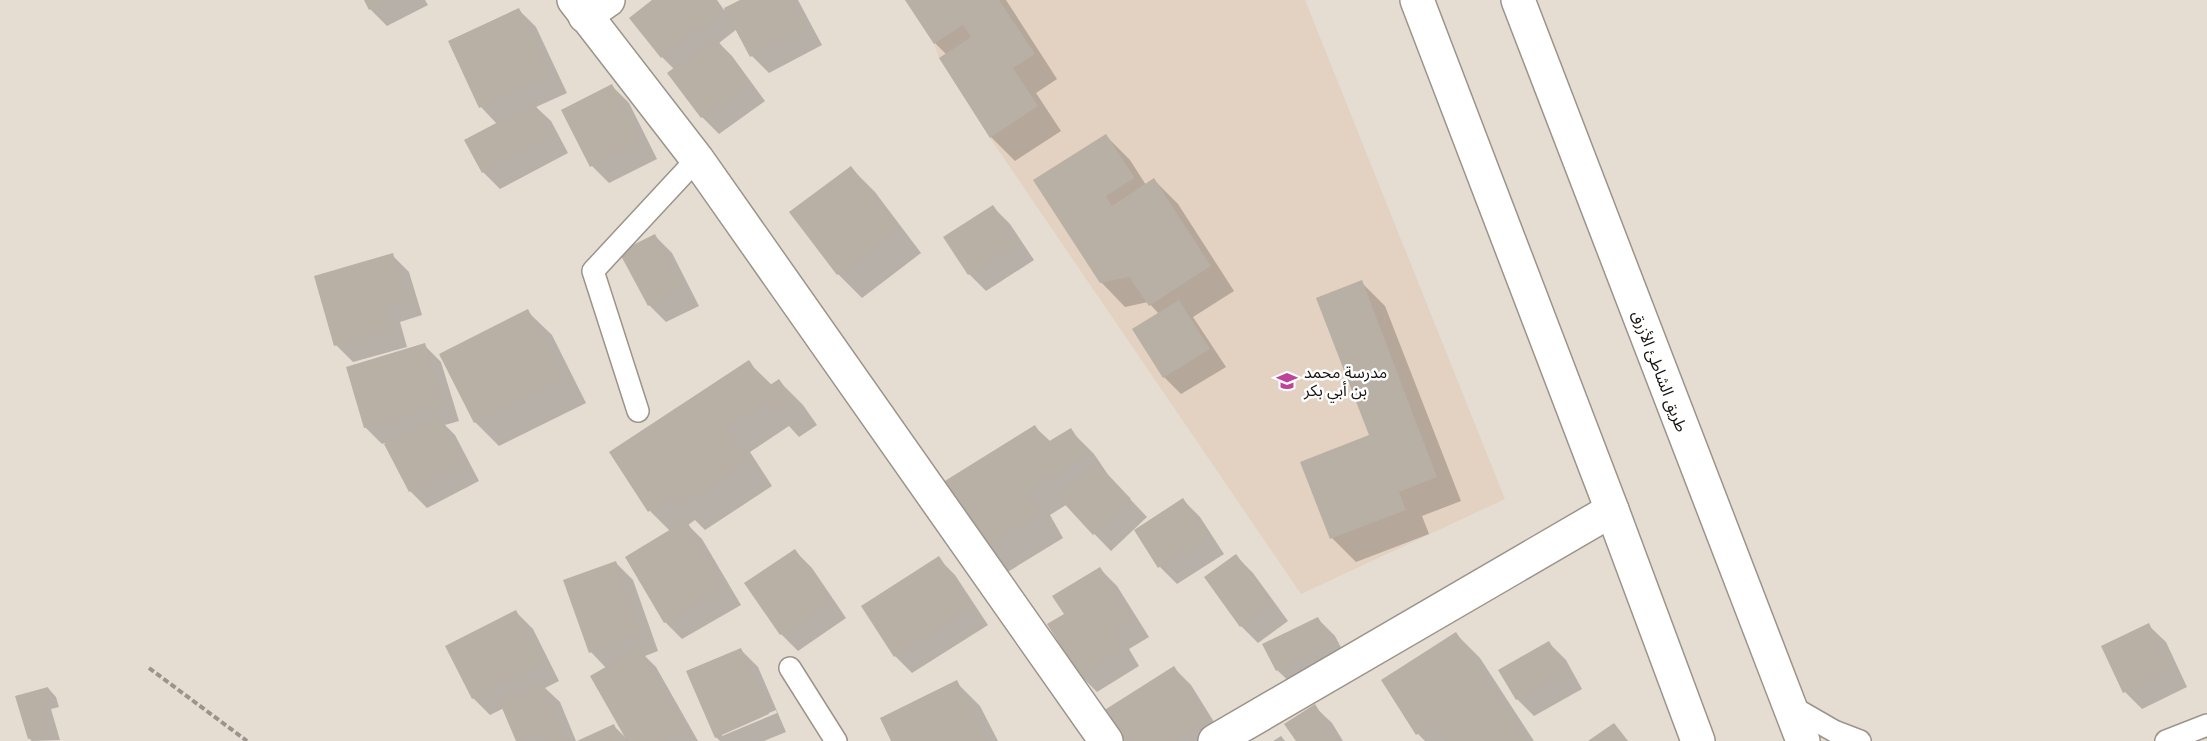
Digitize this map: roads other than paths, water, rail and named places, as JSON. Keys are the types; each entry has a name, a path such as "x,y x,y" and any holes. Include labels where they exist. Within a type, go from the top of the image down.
{"main road":[{"path":"1417,0 1698,741"},
{"name":"طريق الشاطئ الأزرق","path":"1518,0 1803,741"},
{"path":"589,5 1106,741"},
{"path":"1215,741 1612,510"}],"lane":[{"path":"638,411 593,272 697,159"},
{"path":"790,668 836,741"},
{"path":"1790,705 1834,731 1860,741"},
{"path":"2166,741 2207,724"}],"place":[{"name":"مدرسة محمد بن أبي بكر","path":"1287,381"}]}
